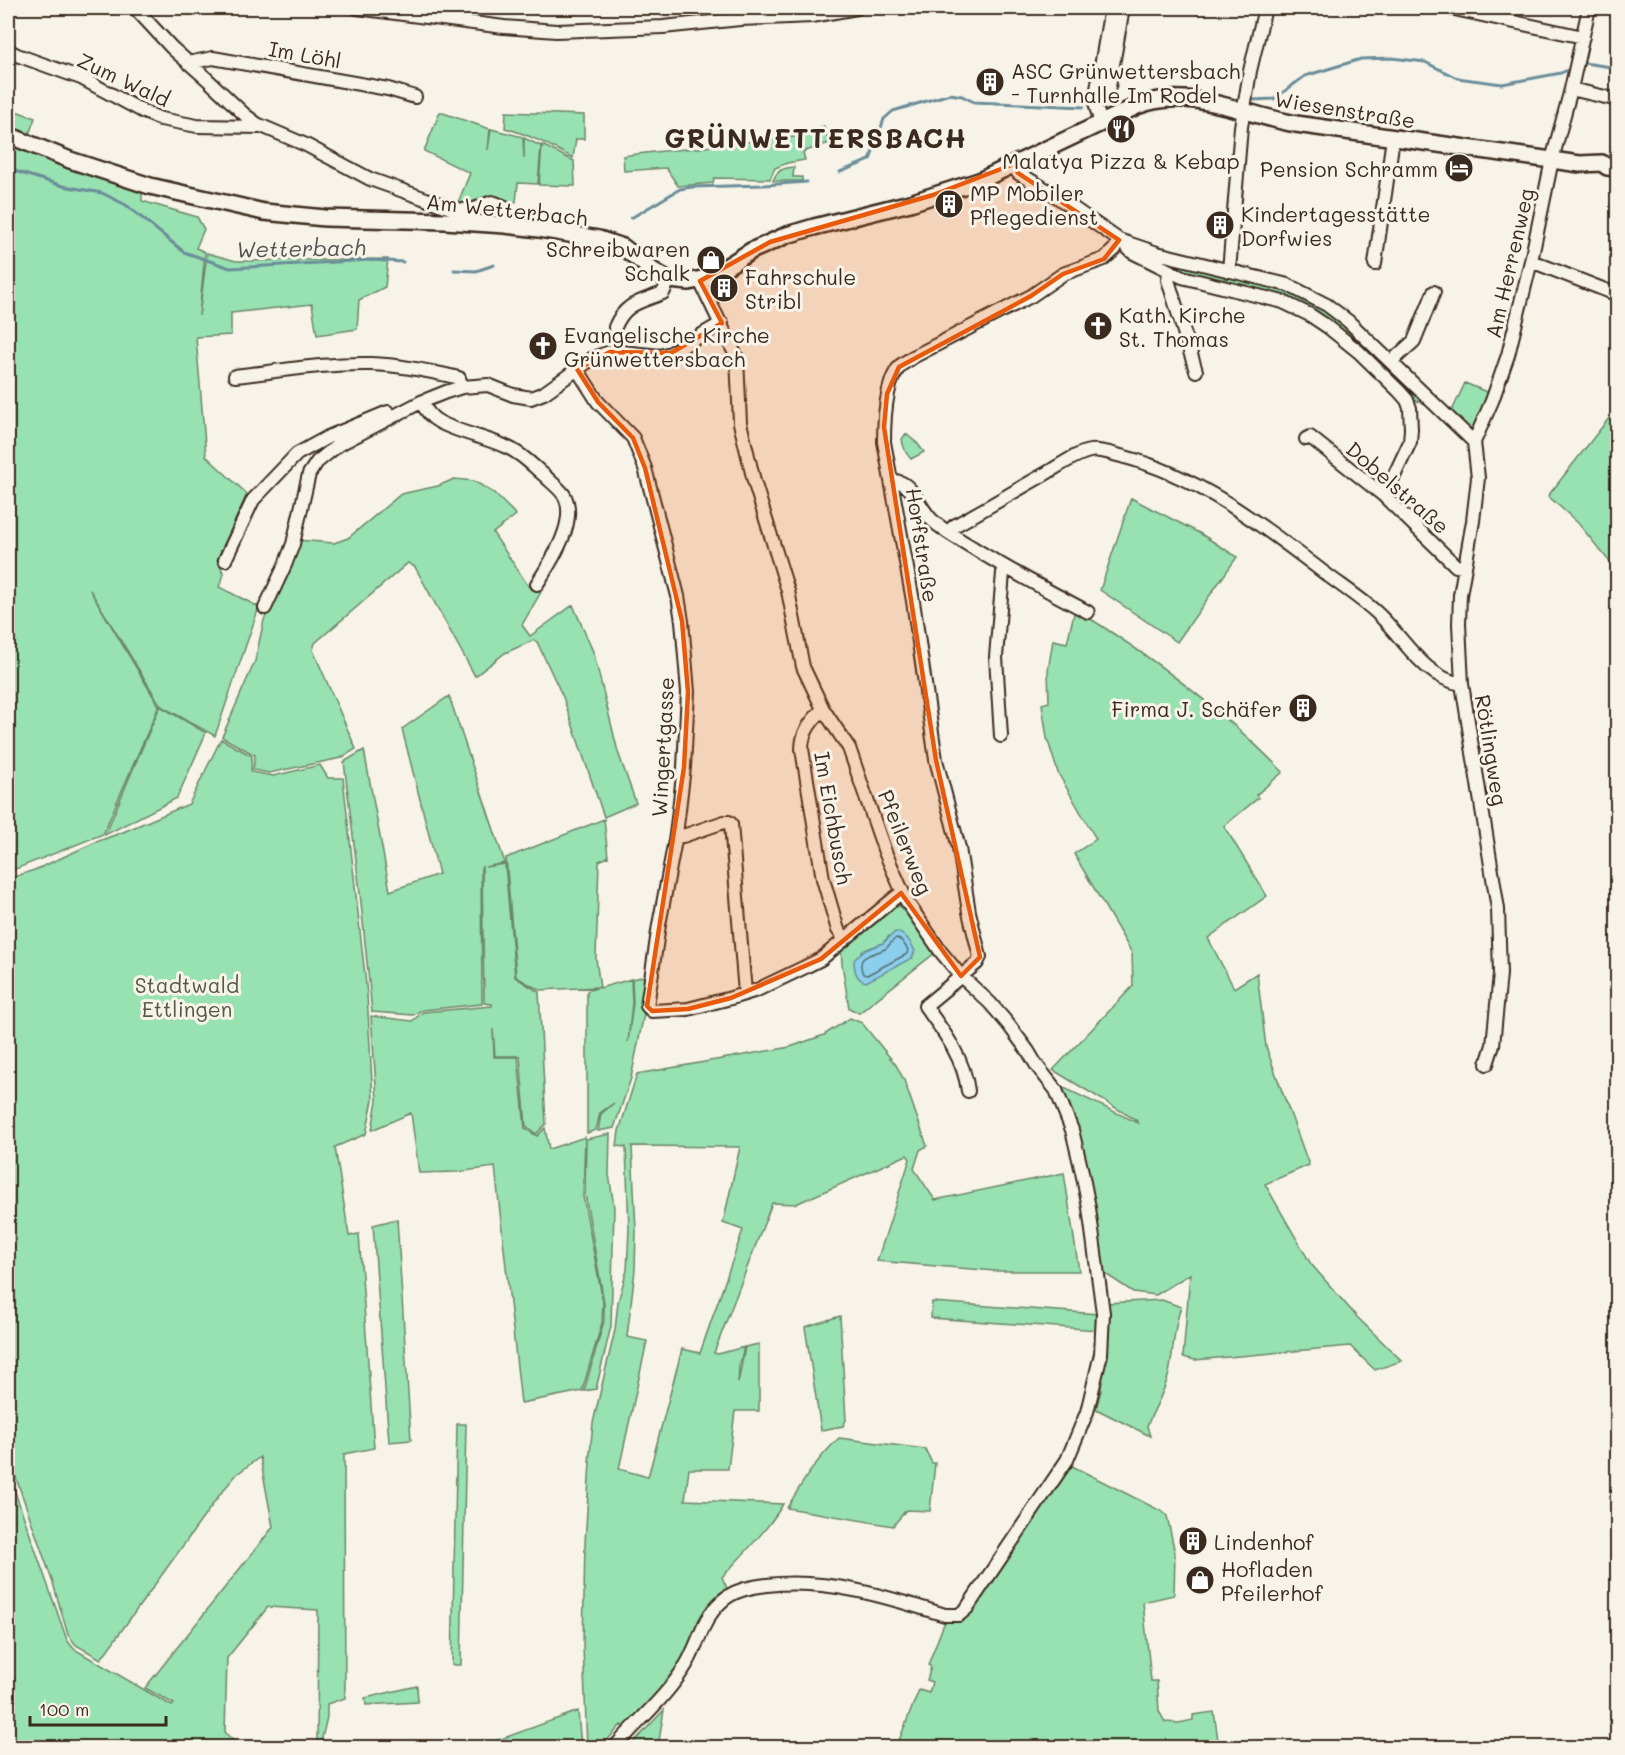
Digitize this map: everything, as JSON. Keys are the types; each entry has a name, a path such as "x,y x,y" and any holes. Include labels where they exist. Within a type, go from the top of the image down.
{"main road":[{"name":"Wiesenstraße","path":"1101,123 1146,103 1182,98 1200,100 1281,121 1588,164 1593,168 1612,167"},
{"path":"669,280 700,281 751,251 814,226 880,211 979,181 1101,123"},
{"name":"Am Wetterbach","path":"8,135 52,154 173,192 264,212 324,218 505,225 599,239 631,251 652,270 669,280"}],"street":[{"path":"135,8 160,37 188,63 245,115 264,127 306,145 370,179 451,208 469,211 492,202 499,203 503,206 506,217 505,225"},
{"path":"357,8 504,27 556,31 663,27 740,19 812,16 857,8"},
{"path":"1101,123 1096,107 1097,90 1111,8"},
{"path":"1097,90 1109,87 1123,8"},
{"path":"1229,271 1240,127 1265,8"},
{"path":"1458,8 1583,37"},
{"name":"Am Herrenweg","path":"1474,442 1499,385 1531,261 1552,160 1589,8"},
{"name":"Zum Wald","path":"8,50 81,78 161,119 197,126 264,127"},
{"name":"Im Löhl","path":"188,63 213,58 388,89 415,97"},
{"path":"1571,89 1617,100"},
{"path":"1375,264 1393,138"},
{"path":"1014,164 1018,173 1124,242 1157,253 1288,285 1327,305 1348,321 1474,442"},
{"path":"1124,242 1132,252 1169,272 1283,302 1310,315 1359,352 1399,391 1407,400 1410,408 1410,442 1383,495"},
{"name":"Horfstraße","path":"961,976 977,963 980,957 969,912 959,848 936,760 913,602 884,442 888,394 899,367 913,357 1032,296 1063,274 1104,259 1124,242"},
{"path":"1531,261 1617,295"},
{"path":"1169,272 1168,280 1196,371"},
{"path":"615,327 620,315 627,308 663,293 669,280"},
{"name":"Pfeilerweg","path":"614,1748 672,1685 687,1665 708,1618 723,1600 735,1593 758,1586 786,1583 824,1585 853,1589 945,1615 959,1616 1067,1460 1087,1412 1101,1354 1103,1313 1089,1208 1072,1130 1056,1090 1003,1018 961,976 941,952 902,892 885,852 849,748 823,709 803,667 788,591 754,481 740,423 737,358 700,281"},
{"path":"1391,363 1414,341 1434,292"},
{"path":"265,608 293,544 309,474 317,462 338,446 421,402 462,387 488,386 513,395 531,398 544,393 593,358 610,352 622,351 660,356 671,353 722,323"},
{"path":"235,376 326,366 371,364 434,372 459,378 462,387"},
{"name":"Wingertgasse","path":"577,369 598,402 633,438 645,468 678,596 682,621 688,692 684,767 676,835 647,1006 652,1011 688,1009 745,993"},
{"path":"421,402 435,420 505,446 520,454 565,497 568,517 559,547 537,584"},
{"path":"225,560 253,500 297,454 328,436 391,411 396,416"},
{"name":"Dobelstraße","path":"1306,439 1310,437 1383,495 1456,566 1465,567"},
{"name":"Rötlingweg","path":"1474,442 1478,478 1460,596 1459,624 1462,684 1498,909 1500,974 1493,1045 1487,1064"},
{"path":"949,532 954,526 994,503 1091,451 1101,451 1142,462 1176,474 1242,512 1377,613 1415,656 1427,666 1443,678 1462,684"},
{"path":"892,481 898,480 908,486 928,517 949,532 1006,568 1088,612"},
{"path":"1001,736 996,657 1006,568"},
{"name":"Im Eichbusch","path":"823,709 810,723 802,740 802,748 823,879 838,930 844,938"},
{"path":"676,835 683,836 724,822 731,824 745,993 766,986 821,959 902,892"},
{"path":"961,976 925,1006 955,1051 966,1075 968,1091"}],"highlighted area":[{"path":"1014,164 1018,173 1119,240 1104,259 1063,274 1031,296 899,367 887,394 884,427 936,760 980,957 961,976 901,893 821,959 731,998 688,1009 652,1011 647,1006 684,767 688,692 682,621 645,468 633,438 598,402 577,369 610,352 671,353 722,323 700,281 770,242 933,195"}],"green space":[{"path":"8,108 35,118 24,148 60,164 142,193 142,201 197,217 204,229 196,248 205,252 199,316 207,253 236,261 388,259 385,287 359,300 357,329 317,335 312,304 231,313 231,335 196,337 206,456 247,494 217,560 224,574 219,587 259,607 215,736 161,706 90,590 159,706 103,834 8,872 8,611 17,607 8,610"},
{"path":"440,112 490,129 488,150 491,129 523,137 524,159 524,138 541,146 538,184 518,183 516,202 509,204 498,196 457,205 470,173 424,151"},
{"path":"506,112 584,115 584,139 576,139 573,158 532,137 505,128"},
{"path":"824,126 829,143 803,152 805,160 775,168 770,179 714,178 713,183 678,186 666,168 624,171 623,156 790,138"},
{"path":"542,145 574,161 575,186 539,185"},
{"path":"794,167 793,177 802,177 802,181 773,181 781,170"},
{"path":"1141,252 1225,275 1223,284 1182,274"},
{"path":"1228,276 1279,289 1305,299 1323,310 1377,353 1423,399 1420,402 1408,398 1329,324 1226,286"},
{"path":"1465,383 1489,393 1474,425 1470,428 1451,413"},
{"path":"1609,418 1617,424 1617,571 1578,523 1548,496"},
{"path":"906,434 924,452 911,459 902,442"},
{"path":"454,479 474,481 494,493 516,515 493,533 529,587 531,585 541,592 522,625 530,636 573,605 594,654 618,752 636,803 604,817 563,697 537,642 534,640 505,653 475,676 415,567 408,563 315,643 313,650 356,749 341,758 269,773 253,770 255,755 222,737 255,661 264,620 291,563 297,540 334,543 348,538 401,494 438,486"},
{"path":"1131,498 1201,534 1237,557 1177,642 1100,590"},
{"path":"1075,609 1131,645 1184,684 1235,726 1283,772 1256,795 1258,798 1224,826 1267,896 1208,938 1234,988 1257,973 1266,1047 1309,1165 1265,1184 1311,1264 1357,1317 1402,1361 1375,1370 1350,1346 1195,1360 1183,1357 1190,1274 1156,1295 1133,1292 1101,1271 1058,1085 1138,1123 1053,1070 1133,986 1132,953 1074,854 1096,839 1058,773 1047,738 1042,704 1049,702 1048,671 1053,640 1067,643"},
{"path":"449,696 505,863 485,867 505,864 515,977 539,992 546,1124 536,1134 526,1126 520,1056 495,1056 493,1029 494,1057 518,1057 525,1128 537,1136 545,1128 549,1149 585,1137 583,1196 603,1302 602,1323 582,1391 521,1403 495,1167 457,1172 419,1173 411,1113 372,1130 377,1100 371,1016 412,1021 423,1012 492,1006 492,1004 484,1003 482,867 482,1004 422,1010 413,1015 372,1012 344,762 364,750 390,891 439,874 402,729"},
{"path":"160,706 206,733 177,798 105,835"},
{"name":"Stadtwald Ettlingen","path":"221,739 252,756 251,772 273,776 320,765 328,778 343,778 367,994 373,1100 366,1134 335,1147 349,1236 359,1234 374,1448 344,1454 345,1698 327,1704 327,1717 320,1747 317,1747 318,1610 268,1607 227,1658 225,1733 241,1747 8,1747 8,1472 67,1640 74,1649 172,1706 174,1704 145,1688 273,1527 260,1457 237,1474 221,1493 101,1659 76,1645 68,1635 53,1583 8,1455 8,879 37,869 189,804"},
{"path":"604,819 608,857 599,861 596,958 600,988 631,979 632,1003 628,1042 633,1003 632,979 645,976 642,1002 645,1009 631,1078 614,1128 598,1131 601,1114 614,1103 600,1113 596,1130 587,1133 587,991 599,987 540,990 516,977 506,858"},
{"path":"903,905 936,952 859,1013 849,1008 841,949 893,908","holes":["889,936 912,958 863,951 883,943"]},
{"path":"850,1018 862,1023 896,1065 904,1080 927,1146 920,1150 914,1169 935,1200 1064,1173 1079,1271 995,1271 877,1261 910,1159 907,1155 796,1204 772,1203 714,1353 744,1347 738,1383 745,1347 759,1344 759,1411 735,1411 728,1469 689,1469 685,1500 783,1504 762,1533 722,1577 729,1593 665,1687 626,1728 621,1725 601,1747 587,1748 583,1646 589,1462 593,1423 615,1330 618,1302 627,1270 629,1230 626,1147 617,1146 619,1131 637,1074 790,1047 824,1035","holes":["632,1146 740,1147 723,1223 743,1230 700,1353 682,1349 648,1477 619,1469 647,1341 627,1337 635,1270 636,1231"]},
{"path":"610,1134 609,1174 614,1207 611,1326 596,1389 584,1391 604,1321 604,1302 585,1194 586,1139"},
{"path":"397,1219 411,1440 389,1442 373,1225"},
{"path":"1162,1300 1181,1307 1176,1323 1167,1380 1147,1426 1150,1436 1096,1409 1101,1391 1106,1303"},
{"path":"932,1302 1099,1314 1098,1330 931,1318"},
{"path":"840,1316 846,1420 843,1426 821,1430 805,1327"},
{"path":"457,1424 466,1424 461,1665 452,1665"},
{"path":"839,1438 925,1449 932,1463 935,1463 930,1511 906,1510 893,1526 787,1508 810,1471"},
{"path":"1072,1466 1167,1516 1175,1553 1174,1595 1143,1602 1151,1681 1157,1681 1159,1711 1165,1722 1179,1723 1193,1720 1193,1715 1214,1712 1219,1747 896,1748 919,1690 929,1693 932,1682 927,1680 931,1667 928,1665 946,1621 956,1621 1068,1467"},
{"path":"417,1686 418,1702 366,1705 365,1698"},
{"path":"664,1710 658,1747 629,1747"},
{"path":"578,1711 581,1747 479,1747"}],"water":[{"path":"895,932 910,942 915,951 912,958 866,982 860,979 855,970 854,960 863,951 883,943"}],"waterway":[{"name":"Wetterbach","path":"1252,100 1274,99 1305,76 1361,59 1392,58 1425,62 1457,78 1502,84 1561,73 1572,68"},
{"name":"Wetterbach","path":"1581,65 1584,63 1618,68"},
{"name":"Wetterbach","path":"840,172 870,160 884,119 893,111 950,94 962,96 974,102 1084,107"},
{"name":"Wetterbach","path":"8,169 63,186 102,193 126,205 184,252 230,268 371,260 403,262"},
{"name":"Wetterbach","path":"631,218 680,189 807,182"},
{"name":"Wetterbach","path":"454,270 476,271 494,265"}],"place":[{"name":"ASC Grünwettersbach - Turnhalle Im Rodel","path":"990,82"},
{"name":"Malatya Pizza & Kebap","path":"1121,129"},
{"name":"Pension Schramm","path":"1459,168"},
{"name":"MP Mobiler Pflegedienst","path":"949,204"},
{"name":"Kindertagesstätte Dorfwies","path":"1220,225"},
{"name":"Schreibwaren Schalk","path":"711,260"},
{"name":"Fahrschule Stribl","path":"724,288"},
{"name":"Kath. Kirche St. Thomas","path":"1098,326"},
{"name":"Evangelische Kirche Grünwettersbach","path":"543,346"},
{"name":"Firma J. Schäfer","path":"1303,708"},
{"name":"Lindenhof","path":"1193,1541"},
{"name":"Hofladen Pfeilerhof","path":"1200,1580"}],"district":[{"name":"GRÜNWETTERSBACH","path":"816,137"}]}
